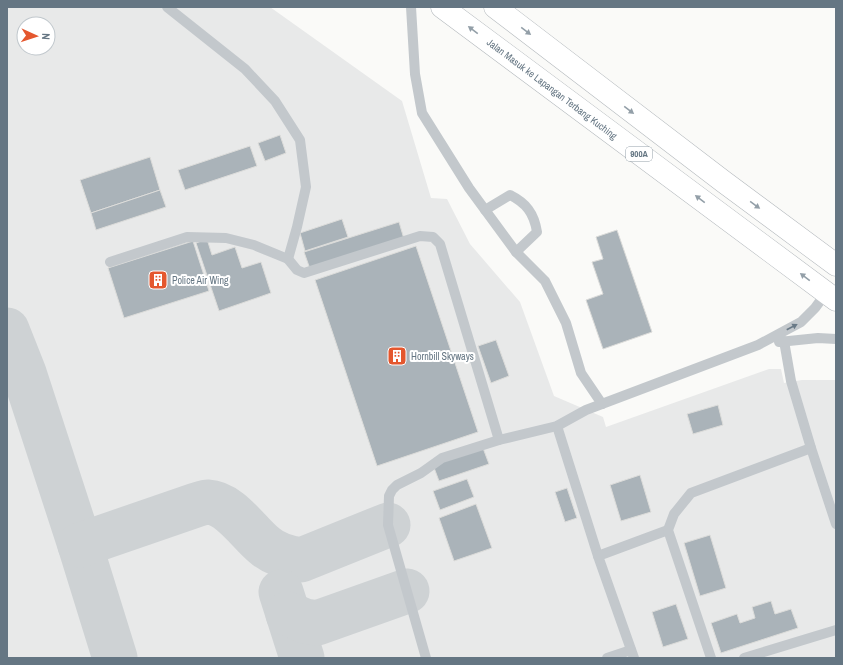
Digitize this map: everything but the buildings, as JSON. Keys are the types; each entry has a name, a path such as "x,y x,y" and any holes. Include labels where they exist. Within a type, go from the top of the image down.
{"highway":[{"name":"Jalan Masuk ke Lapangan Terbang Kuching","path":"442,7 831,297"},
{"path":"495,7 724,182 836,265"}],"lane":[{"path":"167,7 245,69 275,100 300,140 306,187 288,259"},
{"path":"411,7 415,74 422,113 468,188 516,252 545,281 566,323 581,373 602,404"},
{"path":"485,210 510,195 521,200 532,214 536,222 537,232 516,252"},
{"path":"110,262 187,237 226,238 254,245 288,259 297,270 304,272 420,236 433,237 440,244 499,440"},
{"path":"426,658 388,525 389,496 397,485 421,473 442,458 499,440 557,426 586,410 758,345 801,322 815,308 831,297"},
{"path":"758,345 818,338 836,339"},
{"path":"784,341 791,382 836,524"},
{"path":"557,426 598,556 633,654 607,658"},
{"path":"711,658 668,530 674,514 691,493 811,448"},
{"path":"598,556 668,530"},
{"path":"744,658 836,630"}],"shaded area":[{"path":"7,7 270,7 402,101 431,198 447,199 470,244 520,302 554,396 603,417 606,427 769,369 781,369 784,383 802,380 836,380 836,658 7,658"}],"taxiway":[{"path":"7,330 24,373 115,658"},
{"path":"80,545 206,502 224,507 272,551 286,557 301,560 388,525"},
{"path":"288,614 305,621 317,623 407,591"},
{"path":"281,592 302,658"}],"place":[{"name":"Police Air Wing","path":"158,280"},
{"name":"Hornbill Skyways","path":"397,356"}]}
